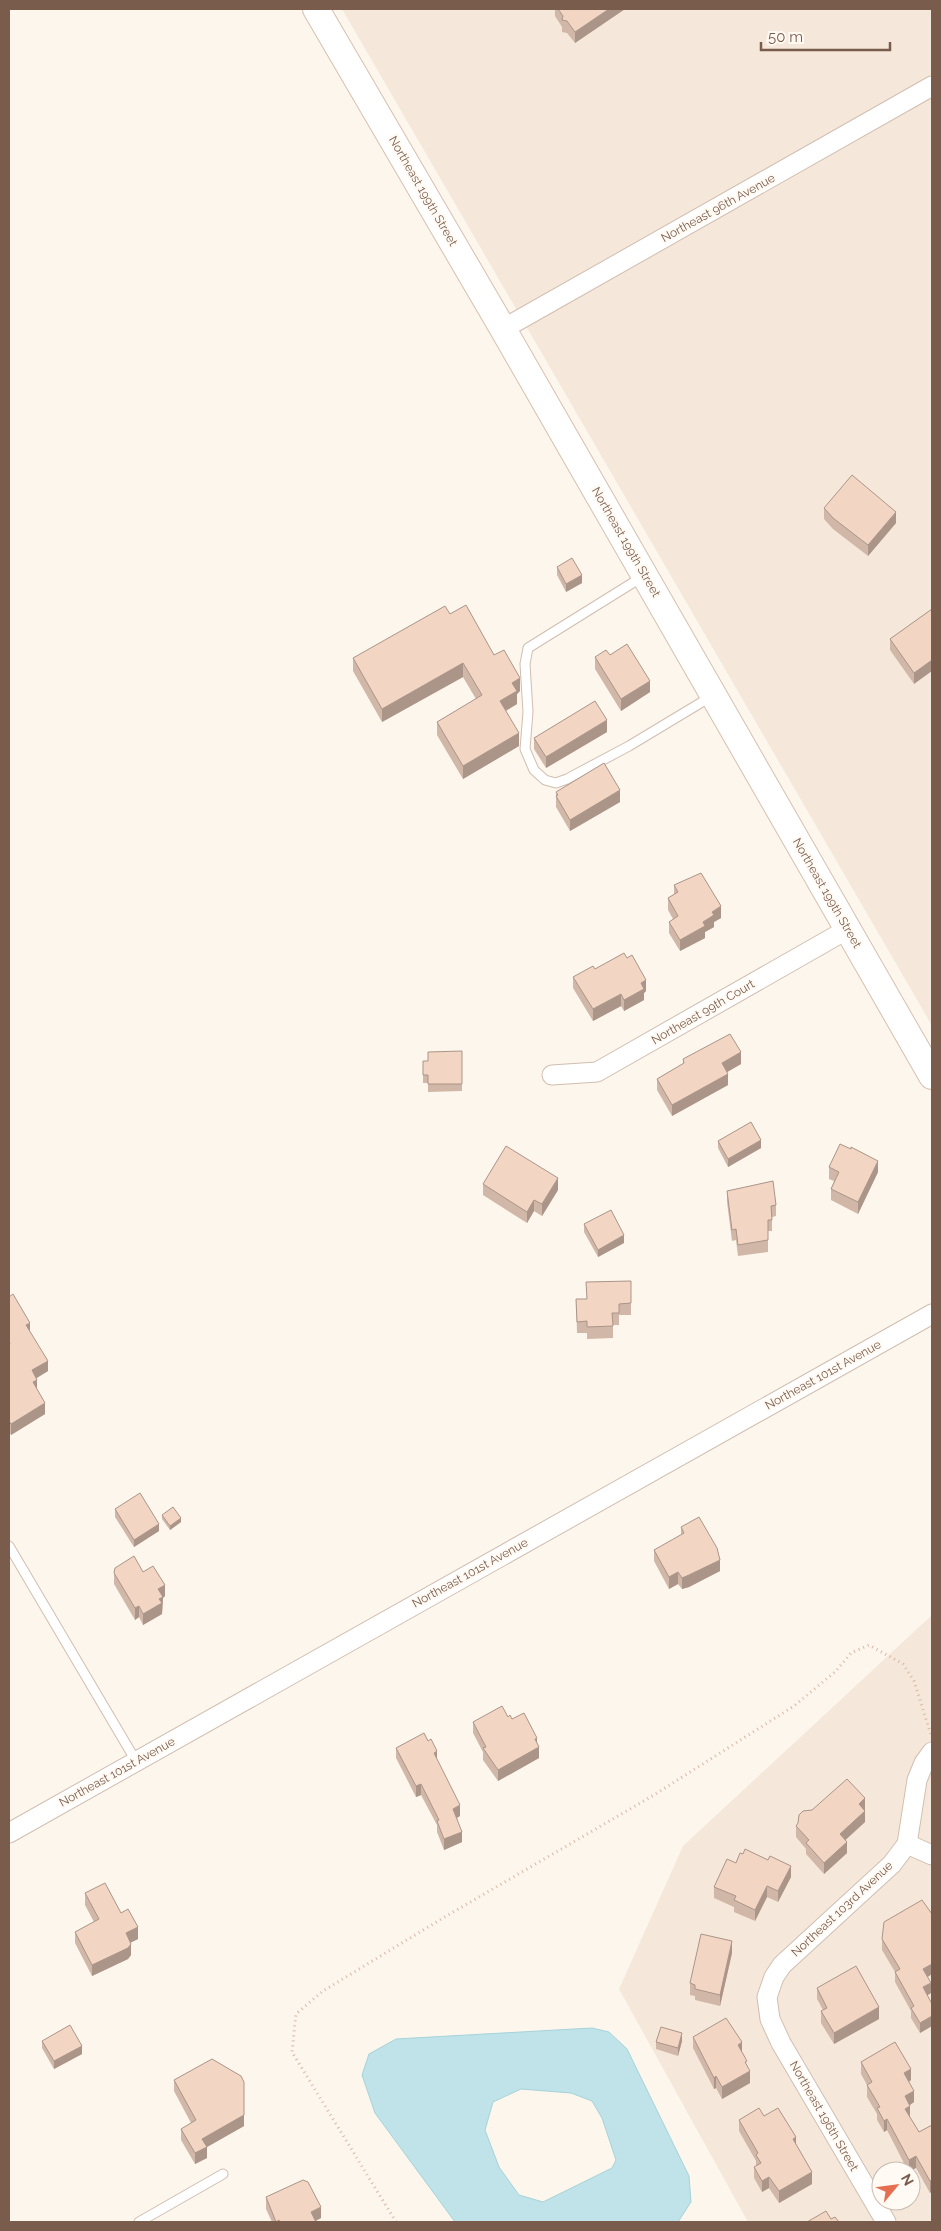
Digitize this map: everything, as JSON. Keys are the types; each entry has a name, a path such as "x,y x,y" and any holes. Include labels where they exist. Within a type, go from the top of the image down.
{"main road":[{"name":"Northeast 199th Street","path":"316,9 503,329 932,1076"}],"street":[{"name":"Northeast 96th Avenue","path":"503,329 932,86"},
{"name":"Northeast 99th Court","path":"552,1075 597,1072 848,929"},
{"name":"Northeast 101st Avenue","path":"9,1833 932,1314"},
{"name":"Northeast 103rd Avenue","path":"767,2008 770,1986 782,1964 892,1864 907,1844 917,1780 924,1763 932,1752"},
{"path":"907,1844 932,1855"},
{"name":"Northeast 196th Street","path":"767,2008 781,2043 886,2222"}],"lane":[{"path":"645,575 528,648 525,664 528,712 526,749 534,770 545,780 556,783 567,779 629,746 714,695"},
{"path":"9,1546 136,1761"},
{"path":"139,2222 223,2174"}],"path":[{"path":"396,2222 292,2052 296,2014 324,1991 442,1918 654,1795 794,1706 836,1671 852,1653 869,1645 903,1664 914,1681 932,1739"}],"shaded area":[{"path":"342,9 932,9 932,1026 927,1017"},
{"path":"932,1615 932,2222 748,2222 619,1989 683,1846"}],"water":[{"path":"592,2028 609,2032 627,2049 689,2176 691,2202 678,2222 455,2222 375,2113 362,2075 369,2054 396,2039","holes":["521,2089 571,2093 592,2101 602,2118 616,2160 612,2168 543,2202 519,2195 499,2167 485,2130 493,2102"]}],"building":[{"path":"558,9 609,9 575,32 567,21 562,20 563,16"},
{"path":"852,475 896,512 868,545 833,518 824,508"},
{"path":"572,558 582,575 566,584 557,567"},
{"path":"466,605 494,655 504,650 520,678 512,683 517,691 500,701 519,733 463,766 437,722 482,695 463,663 382,709 353,658 445,606 450,614"},
{"path":"932,609 932,660 914,673 890,639"},
{"path":"627,644 650,681 621,699 595,657 606,650 610,655"},
{"path":"595,701 607,720 546,757 534,738"},
{"path":"604,763 620,790 570,820 556,796 558,795 556,792"},
{"path":"701,873 721,906 712,912 714,915 703,922 705,926 680,940 669,922 678,916 668,898 678,892 674,885"},
{"path":"624,953 627,958 632,955 646,980 641,983 644,989 624,1000 621,994 593,1009 573,977 593,966 595,969"},
{"path":"730,1034 741,1052 722,1063 728,1074 672,1105 657,1079 684,1063 683,1059"},
{"path":"462,1051 462,1084 428,1084 428,1075 423,1075 423,1061 428,1061 428,1052"},
{"path":"751,1122 761,1140 728,1159 718,1141"},
{"path":"840,1144 851,1149 851,1147 878,1161 858,1202 831,1189 839,1172 829,1167"},
{"path":"506,1146 558,1178 542,1204 534,1200 527,1212 483,1184"},
{"path":"773,1181 776,1205 771,1206 772,1220 768,1220 768,1240 738,1245 736,1229 732,1230 727,1191"},
{"path":"611,1210 624,1235 598,1250 584,1224"},
{"path":"631,1281 631,1303 619,1304 619,1313 612,1313 613,1326 587,1327 587,1321 577,1322 576,1299 587,1299 586,1282"},
{"path":"13,1294 30,1323 26,1325 48,1361 32,1370 37,1380 33,1382 45,1403 11,1424 9,1421 9,1297"},
{"path":"140,1493 159,1524 134,1540 115,1509"},
{"path":"173,1507 181,1518 170,1526 162,1515"},
{"path":"699,1517 717,1548 720,1560 682,1578 678,1572 669,1577 654,1550 684,1533 681,1527"},
{"path":"134,1556 143,1572 153,1566 165,1585 158,1589 163,1597 159,1599 162,1603 143,1614 139,1606 135,1608 114,1573 115,1568"},
{"path":"502,1706 508,1717 510,1715 512,1719 524,1713 537,1738 535,1739 539,1747 498,1770 483,1748 486,1747 473,1722"},
{"path":"424,1733 428,1741 431,1739 437,1751 434,1753 460,1805 453,1809 462,1832 444,1839 437,1821 439,1820 421,1784 416,1786 396,1748"},
{"path":"847,1779 865,1798 859,1804 865,1811 840,1834 847,1842 824,1863 806,1843 809,1840 796,1826 799,1815 803,1811 812,1810"},
{"path":"745,1849 768,1860 770,1856 791,1866 778,1891 767,1886 755,1910 734,1900 736,1896 714,1887 727,1859 736,1863 740,1853 743,1854"},
{"path":"105,1883 121,1913 128,1909 138,1927 126,1933 131,1944 128,1948 92,1965 75,1932 99,1919 85,1893"},
{"path":"922,1900 932,1914 932,1964 923,1969 931,1983 923,1987 932,2004 932,2016 920,2023 911,2008 914,2006 895,1972 900,1969 882,1939 884,1922"},
{"path":"701,1934 732,1941 720,1995 695,1989 695,1985 690,1983"},
{"path":"856,1966 879,2007 834,2033 821,2011 827,2008 817,1988"},
{"path":"726,2018 742,2042 738,2045 750,2071 722,2087 716,2076 714,2078 693,2037"},
{"path":"70,2025 82,2046 54,2061 42,2041"},
{"path":"661,2027 682,2033 678,2048 656,2042"},
{"path":"895,2042 911,2069 904,2073 914,2091 905,2096 910,2106 905,2109 919,2132 932,2125 932,2180 930,2181 921,2165 921,2161 919,2161 916,2156 909,2160 887,2119 884,2121 877,2108 880,2107 867,2085 872,2082 861,2062"},
{"path":"212,2059 241,2076 244,2082 244,2115 202,2139 207,2147 195,2153 181,2129 196,2120 174,2080"},
{"path":"759,2108 764,2116 778,2108 796,2137 793,2139 812,2172 779,2191 769,2177 762,2181 754,2167 761,2163 756,2155 758,2153 739,2120"},
{"path":"303,2180 308,2182 321,2207 311,2212 316,2222 280,2222 279,2220 276,2222 266,2197"},
{"path":"826,2211 831,2219 835,2217 839,2222 807,2222"}]}
